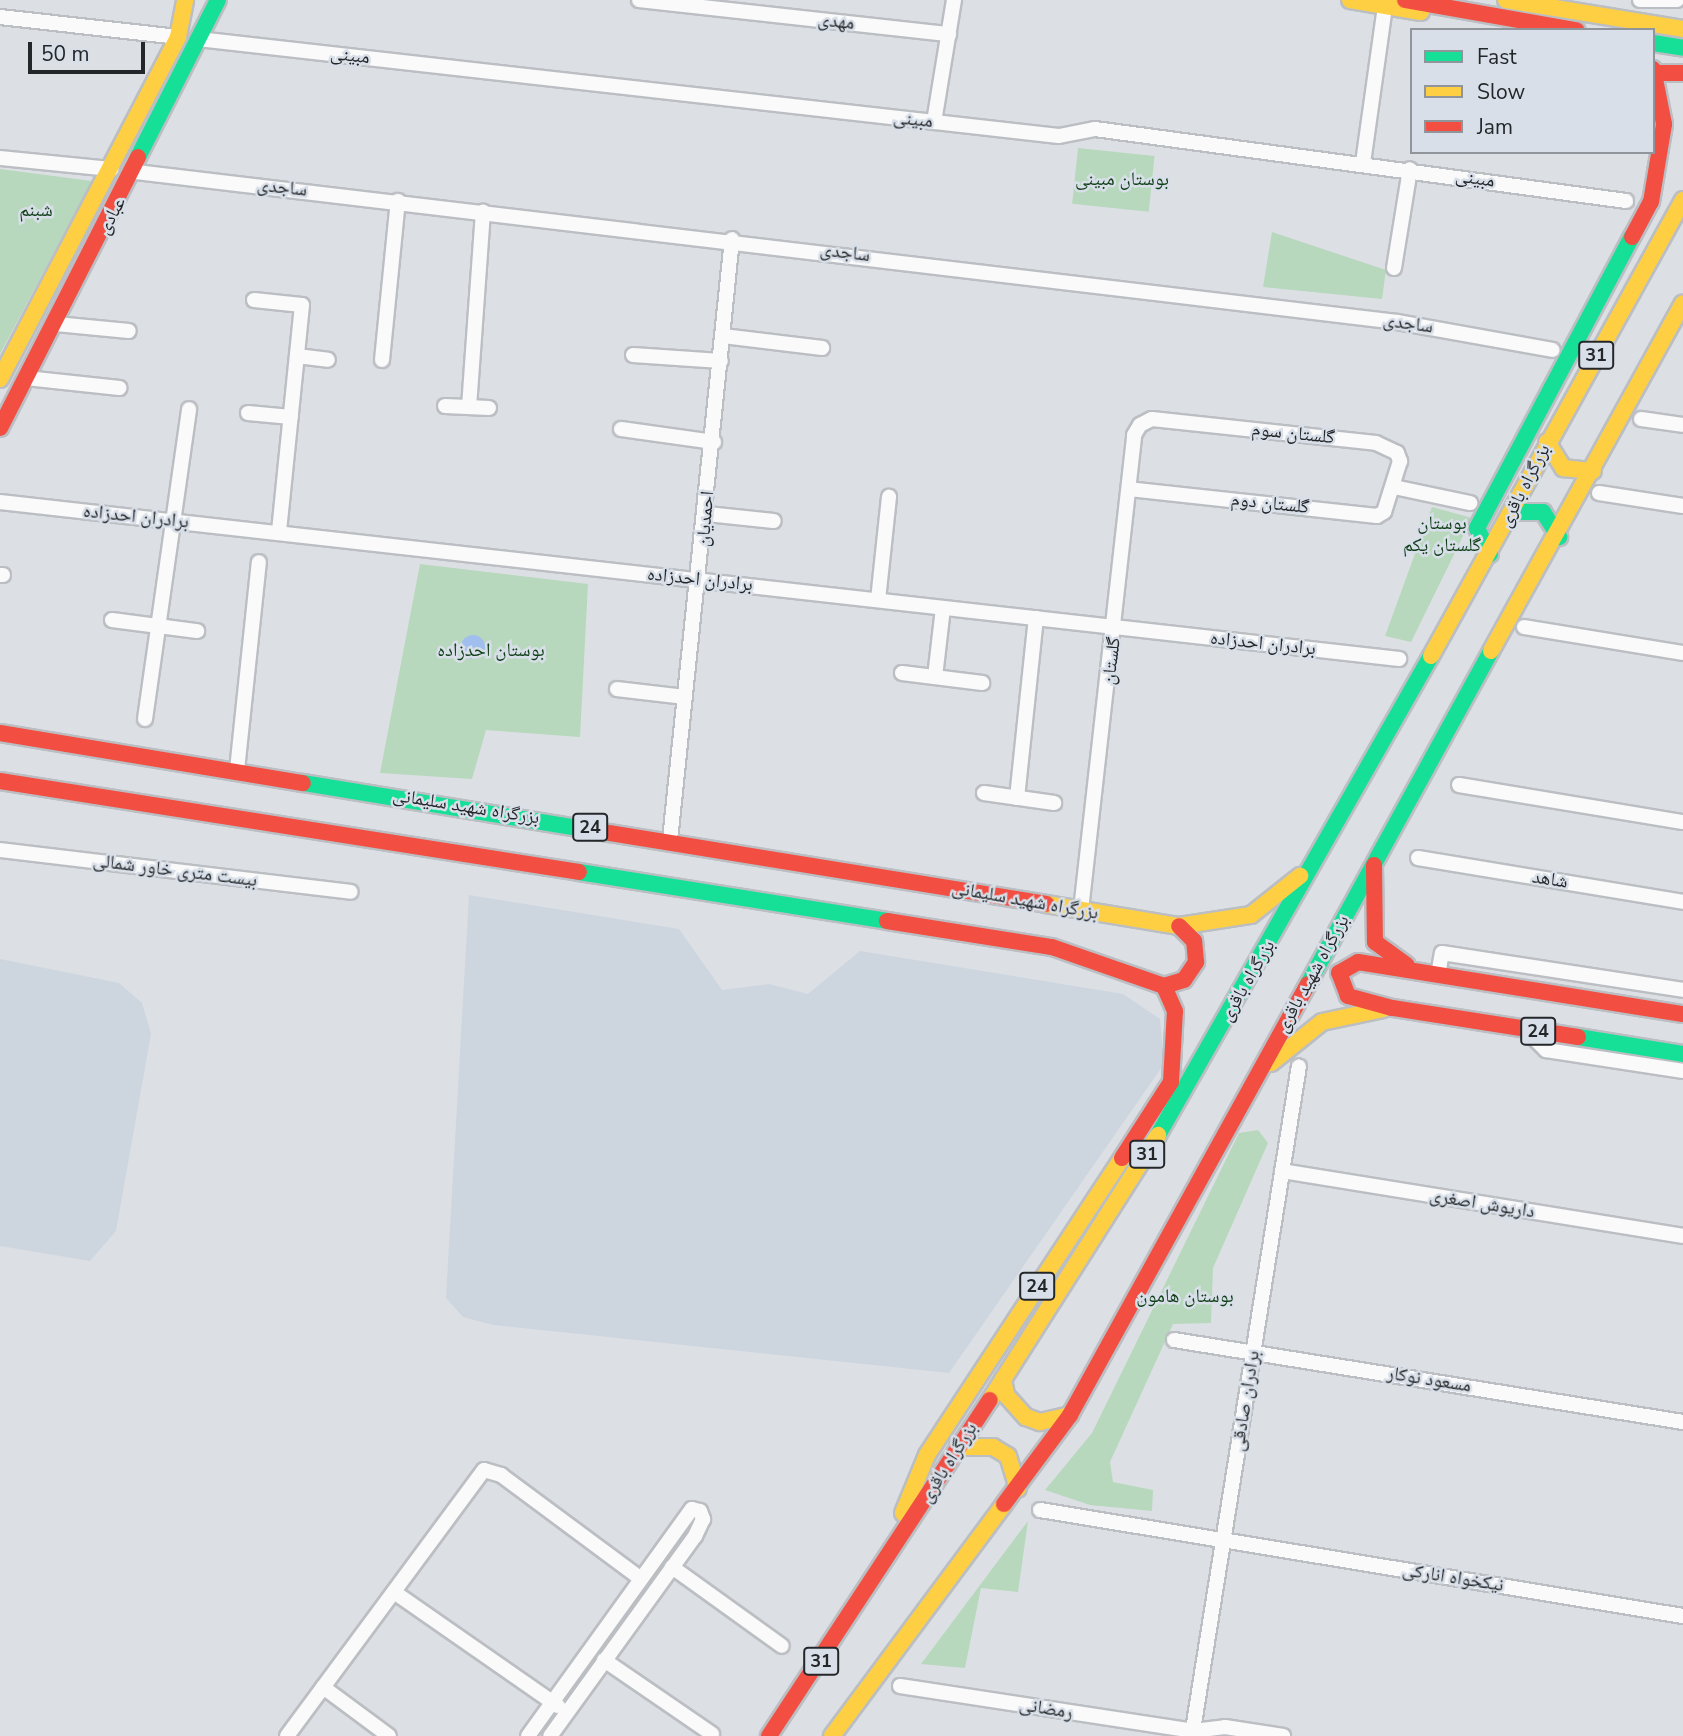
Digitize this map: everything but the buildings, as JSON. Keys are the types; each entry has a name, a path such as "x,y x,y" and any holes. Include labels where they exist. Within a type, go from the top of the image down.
{"main road":[{"name":"عبادی","path":"0,379 178,37 185,0"},
{"name":"عبادی","path":"0,428 136,172 218,0"},
{"path":"1350,0 1510,28"},
{"path":"1405,0 1565,28"},
{"path":"1506,0 1680,15"},
{"path":"1590,0 1680,15"},
{"path":"178,37 198,39"},
{"path":"1655,43 1683,48"},
{"path":"1490,554 1477,528 1651,202 1664,124 1655,71 1683,73"},
{"name":"بزرگراه باقری","path":"769,1736 872,1586 958,1447 1111,1216 1323,853 1513,512 1547,442 1683,200"},
{"name":"31","path":"1374,864 1559,537 1683,303"},
{"path":"1547,442 1563,468 1593,471"},
{"path":"1513,512 1542,512 1559,537"},
{"name":"بزرگراه شهید سلیمانی","path":"0,733 670,840 1179,926"},
{"path":"0,781 1052,947 1164,986 1184,980 1196,962 1194,941 1179,926"},
{"name":"24","path":"1179,926 1251,915 1283,894 1323,853"},
{"name":"24","path":"1374,864 1370,925 1375,942 1430,974 1683,1014"},
{"name":"بزرگراه شهید باقری","path":"1251,1084 1374,864"},
{"path":"1392,1008 1348,996 1339,973 1358,962 1430,974"},
{"name":"24","path":"872,1586 927,1455 1171,1082 1176,1023 1164,986"},
{"name":"24","path":"1251,1084 1289,1043 1322,1022 1392,1008 1683,1054"},
{"name":"31","path":"832,1736 1018,1489 1070,1415 1251,1084"},
{"path":"1003,1379 1006,1395 1026,1417 1040,1422 1070,1415"},
{"path":"958,1447 993,1447 1008,1457 1018,1489"}],"street":[{"name":"مهدی","path":"639,0 948,34"},
{"path":"934,122 954,0"},
{"path":"1640,0 1680,15"},
{"path":"1363,163 1385,6"},
{"path":"0,17 178,37"},
{"name":"مبینی","path":"198,39 1059,136 1095,129 1410,169 1626,201"},
{"path":"0,158 110,169"},
{"path":"1394,268 1410,169"},
{"name":"ساجدی","path":"136,172 732,239 1396,322 1553,350"},
{"path":"382,359 398,201"},
{"path":"468,407 483,211"},
{"name":"احمدیان","path":"670,840 701,580 732,239"},
{"path":"254,300 302,305 279,533"},
{"path":"56,324 129,331"},
{"path":"723,336 822,348"},
{"path":"633,355 721,361"},
{"path":"297,356 328,359"},
{"path":"26,378 118,388"},
{"path":"444,406 489,408"},
{"path":"145,719 189,410"},
{"path":"248,413 291,418"},
{"name":"گلستان سوم","path":"1152,419 1388,446 1400,461 1394,487"},
{"name":"گلستان","path":"1081,911 1116,627 1134,435 1152,419"},
{"path":"1641,419 1683,425"},
{"path":"621,429 713,442"},
{"path":"1394,487 1470,503"},
{"name":"گلستان دوم","path":"1129,489 1377,516 1394,487"},
{"path":"1599,493 1683,506"},
{"path":"878,600 889,498"},
{"name":"برادران احدزاده","path":"0,502 1399,659"},
{"path":"707,514 774,521"},
{"path":"237,770 259,562"},
{"path":"936,677 943,608"},
{"path":"1017,798 1036,618"},
{"path":"112,620 197,631"},
{"path":"1524,627 1683,653"},
{"path":"902,673 982,683"},
{"path":"617,690 685,697"},
{"path":"1459,785 1683,822"},
{"path":"984,793 1054,803"},
{"name":"بیست متری خاور شمالی","path":"0,850 349,892"},
{"name":"شاهد","path":"1418,858 1683,902"},
{"path":"1430,974 1442,953 1683,990"},
{"path":"1525,1029 1546,1050 1683,1072"},
{"name":"برادران صادقی","path":"1195,1734 1223,1540 1299,1066"},
{"name":"داریوش اصغری","path":"1282,1171 1683,1236"},
{"name":"مسعود نوکار","path":"1174,1340 1683,1422"},
{"path":"287,1736 484,1471 501,1475 640,1579"},
{"path":"528,1736 692,1508 700,1511 703,1519 672,1567 551,1736"},
{"name":"نیکخواه انارکی","path":"1040,1510 1683,1616"},
{"path":"672,1567 782,1646"},
{"path":"394,1592 568,1713"},
{"path":"604,1660 712,1734"},
{"name":"رمضانی","path":"900,1686 1195,1734 1225,1727 1283,1736"},
{"path":"323,1687 389,1736"}],"shaded area":[{"path":"469,895 679,929 722,990 769,984 808,994 860,951 1123,994 1160,1019 1164,1064 949,1373 493,1325 463,1317 446,1298"},
{"path":"0,959 119,983 142,1003 151,1034 116,1231 90,1261 0,1246"}],"green space":[{"name":"بوستان مبینی","path":"1078,148 1155,156 1149,212 1072,204"},
{"name":"شبنم","path":"0,169 92,181 0,354"},
{"path":"1272,232 1386,270 1382,299 1263,287"},
{"name":"بوستان گلستان یکم","path":"1432,507 1472,518 1411,642 1385,636"},
{"name":"بوستان احدزاده","path":"420,564 588,584 580,737 486,730 472,779 380,773"},
{"name":"بوستان هامون","path":"1258,1130 1268,1143 1213,1268 1211,1323 1173,1324 1110,1462 1113,1482 1153,1490 1152,1511 1090,1505 1045,1490 1092,1433 1239,1133"},
{"path":"1028,1521 1018,1592 981,1588 965,1668 921,1664"}],"water":[{"path":"473,635 482,638 485,647 482,656 473,659 464,656 461,647 464,638"}],"traffic: fast":[{"path":"138,157 218,0"},
{"path":"1655,43 1683,48"},
{"path":"1490,554 1477,528 1632,237"},
{"path":"1513,512 1543,512 1559,537"},
{"path":"1308,984 1491,651"},
{"path":"1158,1135 1431,656"},
{"path":"303,783 609,833"},
{"path":"579,872 887,921"},
{"path":"1578,1037 1683,1054"}],"traffic: slow":[{"path":"0,379 178,37 185,0"},
{"path":"1350,0 1421,12"},
{"path":"1506,0 1683,29"},
{"path":"1431,656 1683,200"},
{"path":"1491,651 1683,303"},
{"path":"1547,442 1563,468 1593,471"},
{"path":"1046,904 1179,926 1251,915 1300,876"},
{"path":"1271,1063 1322,1022 1383,1009"},
{"path":"990,1400 1158,1135"},
{"path":"903,1513 927,1455 1122,1158"},
{"path":"1003,1379 1006,1395 1026,1417 1040,1422 1070,1415"},
{"path":"958,1447 993,1447 1008,1456 1018,1489"},
{"path":"832,1736 1004,1504"}],"traffic: jam":[{"path":"1405,0 1565,28"},
{"path":"1656,73 1683,73"},
{"path":"1632,237 1651,202 1664,124 1655,79"},
{"path":"0,428 138,157"},
{"path":"0,733 303,783"},
{"path":"0,781 579,872"},
{"path":"609,833 1046,904"},
{"path":"1374,865 1375,942 1407,965"},
{"path":"887,921 1052,947 1164,986"},
{"path":"1164,986 1184,980 1196,962 1194,941 1179,926"},
{"path":"1578,1037 1392,1008 1348,996 1339,973 1358,962 1683,1014"},
{"path":"1004,1504 1070,1415 1308,984"},
{"path":"1122,1158 1171,1082 1175,1011 1164,986"},
{"path":"769,1736 990,1400"}]}
